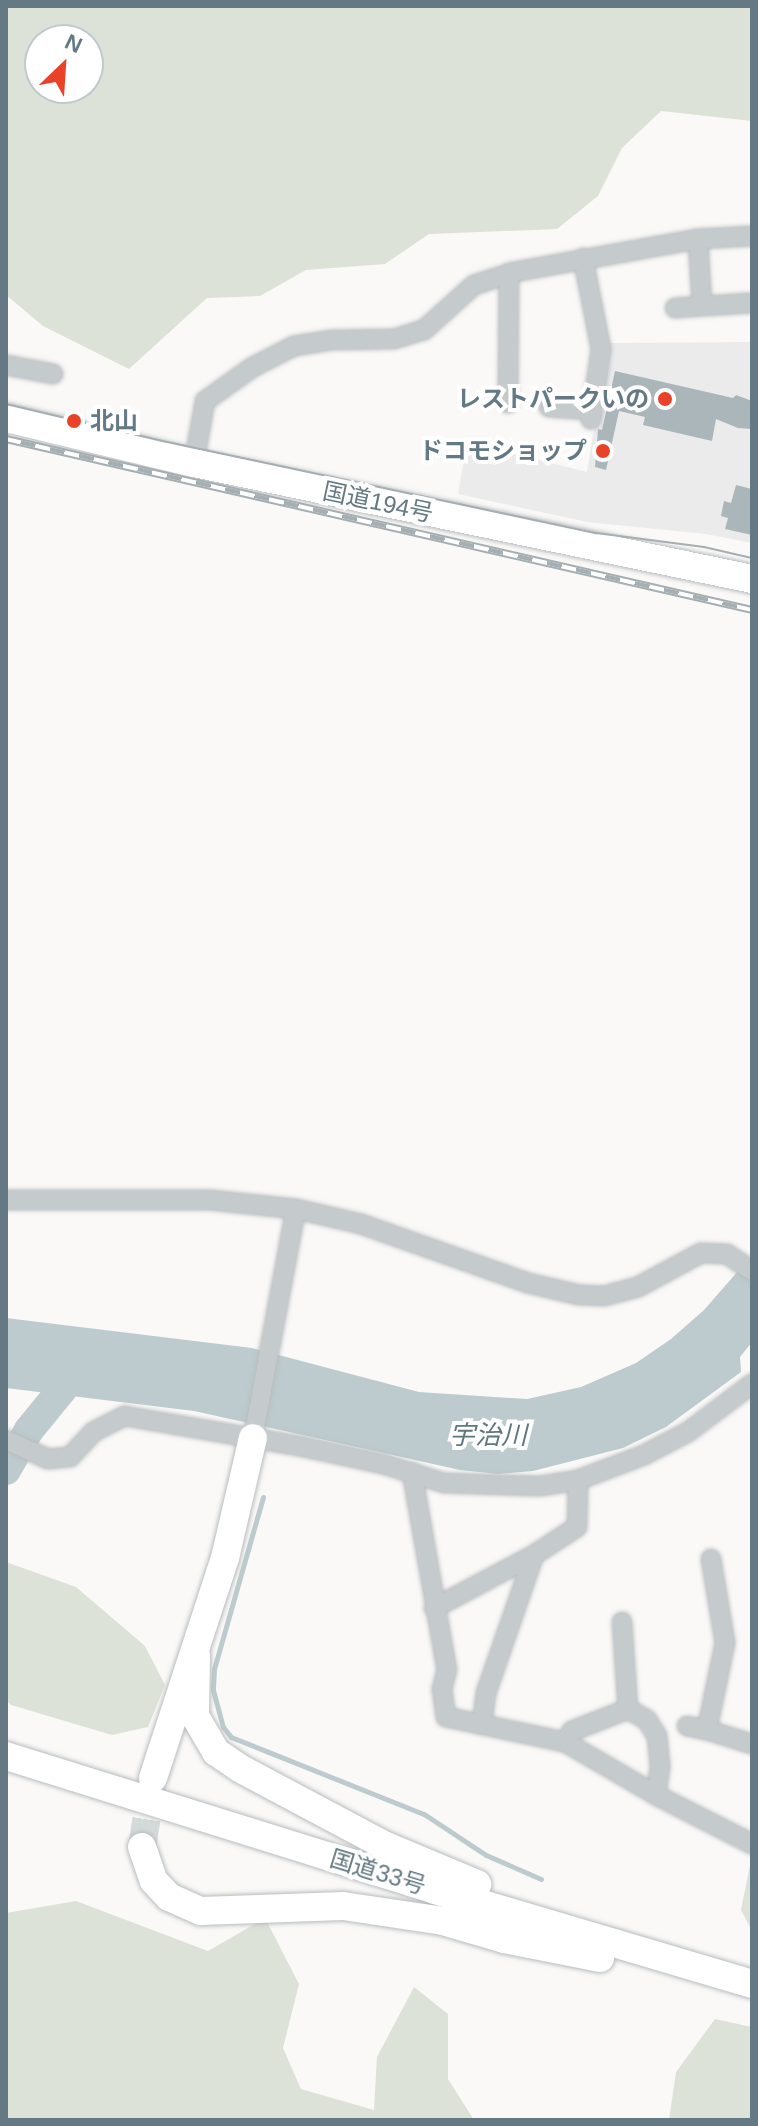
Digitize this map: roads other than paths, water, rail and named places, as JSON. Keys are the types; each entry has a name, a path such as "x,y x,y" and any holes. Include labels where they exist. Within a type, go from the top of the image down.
{"highway":[{"name":"国道194号","path":"6,418 194,463 752,579"},
{"path":"153,1778 196,1655 229,1546 253,1438"},
{"path":"196,1655 195,1716 216,1752 241,1769 386,1846 445,1873 528,1901 586,1934"},
{"name":"国道33号","path":"6,1756 752,1984"},
{"path":"142,1847 154,1881 169,1897 201,1911 343,1906 443,1921 504,1939 561,1947 714,1988 752,1993"}],"street":[{"path":"194,463 205,401 253,367 294,346 333,340 394,339 424,330 474,285 509,273 698,239 752,236"},
{"path":"698,239 702,306"},
{"path":"549,407 592,414 601,349 583,258"},
{"path":"508,403 509,273"},
{"path":"675,308 752,303"},
{"path":"6,365 53,374"},
{"path":"6,1200 210,1200 296,1209 361,1224 528,1283 579,1295 604,1296 649,1283 695,1254 727,1254 752,1271"},
{"path":"253,1438 296,1209"},
{"path":"6,1440 48,1459 70,1457 93,1432 125,1416 253,1438 412,1472 444,1483 540,1486 578,1480 644,1455 688,1432 752,1384"},
{"path":"412,1472 447,1670 442,1689 446,1717 565,1742 656,1795 752,1844"},
{"path":"434,1608 534,1555 577,1527 578,1480"},
{"path":"482,1725 486,1693 534,1555"},
{"path":"707,1730 725,1643 711,1559"},
{"path":"622,1622 628,1709"},
{"path":"565,1742 572,1731 628,1709"},
{"path":"628,1709 647,1720 657,1736 660,1767 656,1795"},
{"path":"687,1726 752,1744"}],"water":[{"name":"宇治川","path":"752,1255 752,1342 740,1357 741,1372 666,1427 623,1448 533,1471 498,1474 460,1470 194,1411 6,1388 6,1318 252,1348 419,1392 527,1399 581,1387 636,1363 671,1339 704,1310"}],"waterway":[{"path":"6,1470 29,1430 82,1365"},
{"path":"263,1497 214,1669 213,1690 223,1727 231,1737 424,1814 486,1855 541,1879"}],"tunnel":[{"path":"142,1847 153,1778"}],"tram line":[{"path":"6,404 167,442 596,533 704,547 752,558"}],"railway":[{"path":"6,439 752,610"}],"place":[{"name":"レストパークいの","path":"665,399"},
{"name":"北山","path":"74,421"},
{"name":"ドコモショップ","path":"603,451"}]}
